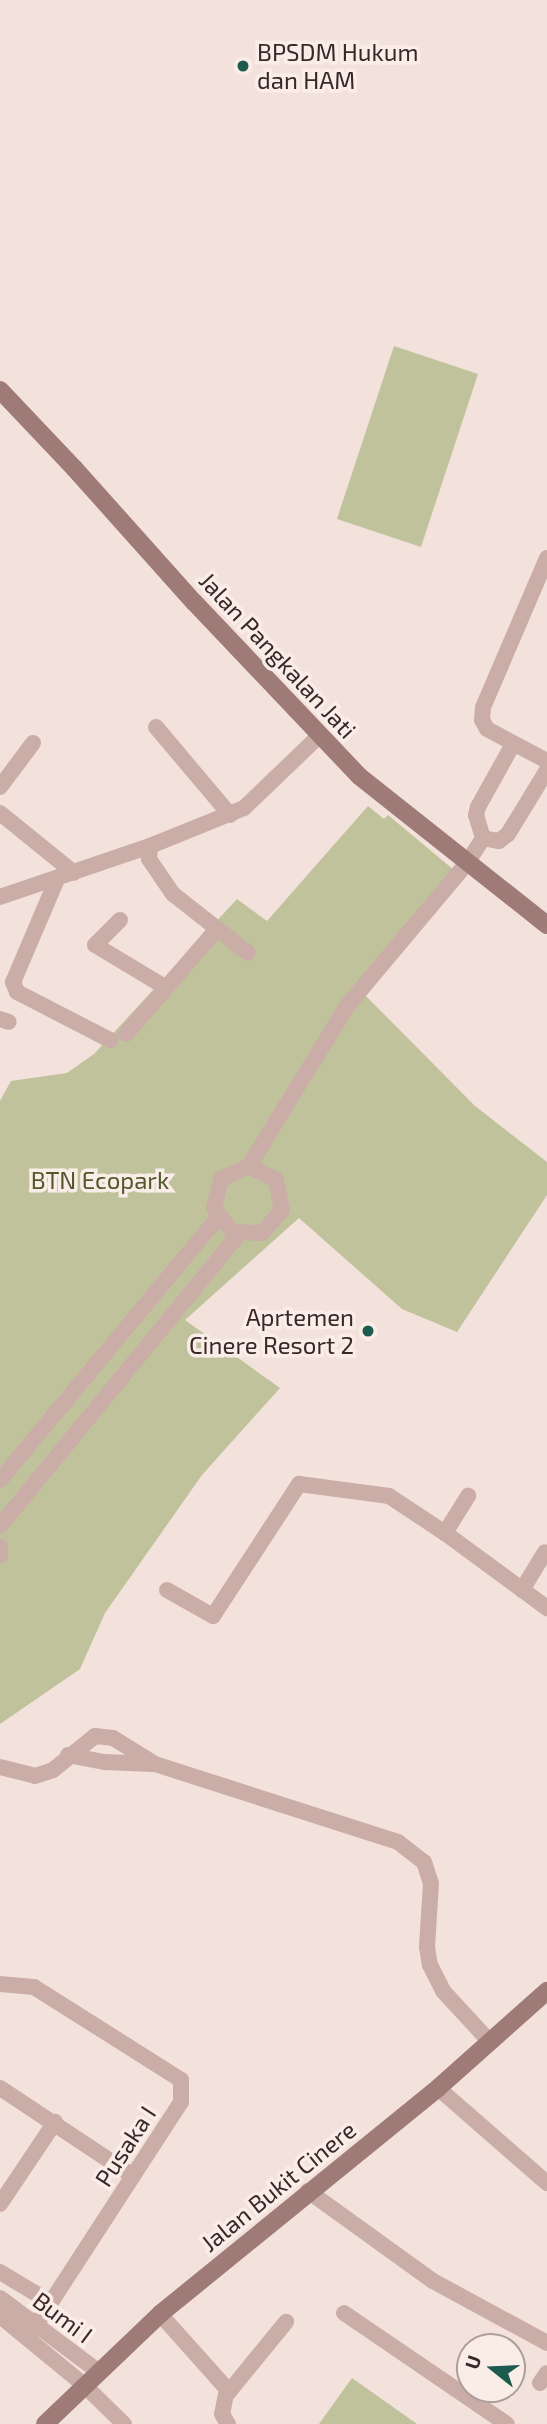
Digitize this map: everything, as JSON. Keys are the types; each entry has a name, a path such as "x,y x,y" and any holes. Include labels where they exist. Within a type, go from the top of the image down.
{"main road":[{"name":"Jalan Pangkalan Jati","path":"0,390 359,776 547,925"},
{"name":"Jalan Bukit Cinere","path":"45,2424 160,2314 438,2088 547,1991"}],"street":[{"path":"547,558 484,707 482,720 487,729 547,761"},
{"path":"531,595 547,602"},
{"path":"156,727 230,815"},
{"path":"0,897 150,846 230,815 257,798 320,735"},
{"path":"0,788 33,743"},
{"path":"484,838 476,815 478,807 513,744"},
{"path":"484,838 499,841 508,834 547,770"},
{"path":"0,813 74,873"},
{"path":"249,1166 276,1180 282,1210 262,1233 232,1232 219,1216 214,1208 221,1179 249,1166 347,1006 467,863 484,838"},
{"path":"150,846 149,859 173,894 248,953"},
{"path":"57,878 13,982 17,992 110,1040"},
{"path":"120,920 95,945 165,987"},
{"path":"126,1034 217,929"},
{"path":"0,1480 219,1216"},
{"path":"0,1526 241,1232"},
{"path":"176,1268 198,1285"},
{"path":"167,1590 213,1616 299,1484 389,1496 445,1533 547,1608"},
{"path":"445,1533 468,1496"},
{"path":"0,1547 0,1556"},
{"path":"522,1590 545,1552"},
{"path":"0,1768 35,1776 53,1770 68,1755 95,1736 113,1738 155,1764 398,1842 424,1862 430,1883 427,1947 430,1965 443,1992 490,2042"},
{"path":"68,1755 105,1762 155,1764"},
{"name":"Pusaka I","path":"0,1984 34,1987 181,2080 181,2102 32,2332"},
{"path":"0,2088 133,2176"},
{"path":"438,2088 547,2183"},
{"path":"0,2204 55,2122"},
{"path":"308,2191 433,2281 547,2343"},
{"path":"0,2272 50,2302"},
{"name":"Bumi I","path":"0,2298 124,2424"},
{"path":"344,2313 507,2424"},
{"path":"160,2314 228,2393"},
{"name":"Bumi I","path":"0,2316 99,2372"},
{"path":"228,2424 222,2414 228,2393 286,2322"}],"green space":[{"path":"394,346 478,374 421,547 337,519"},
{"name":"BTN Ecopark","path":"368,806 384,819 388,815 454,870 365,995 475,1106 547,1162 547,1195 457,1332 402,1309 299,1218 185,1320 280,1388 202,1475 105,1613 80,1669 0,1724 0,1101 11,1081 67,1073 94,1054 237,899 267,921"},
{"path":"352,2378 417,2424 319,2424"}],"place":[{"name":"BPSDM Hukum dan HAM","path":"243,66"},
{"name":"Aprtemen Cinere Resort 2","path":"368,1331"}]}
